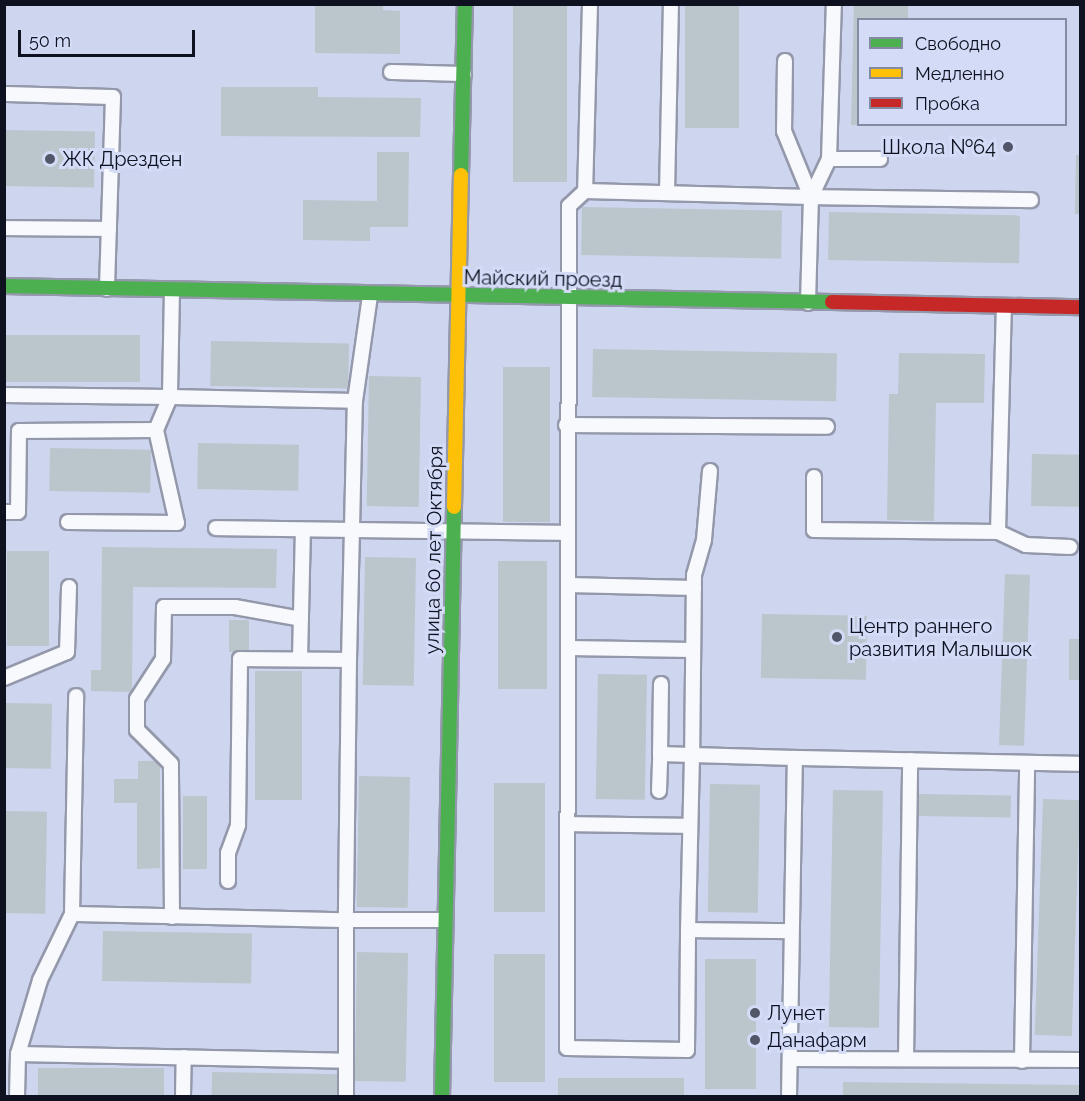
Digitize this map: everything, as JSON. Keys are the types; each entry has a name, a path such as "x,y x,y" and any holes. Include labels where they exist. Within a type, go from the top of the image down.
{"main road":[{"name":"улица 60 лет Октября","path":"442,1096 465,4"},
{"name":"Майский проезд","path":"4,286 458,297 1080,307"}],"lane":[{"path":"585,191 590,4"},
{"path":"668,193 671,4"},
{"path":"810,197 830,159 834,4"},
{"path":"785,61 784,131 810,197 808,303"},
{"path":"391,72 464,74"},
{"path":"4,94 113,97 107,289"},
{"path":"830,159 880,159"},
{"path":"711,471 704,540 694,588 687,1050 567,1048 566,425 569,206 585,191 1030,200"},
{"path":"4,228 109,229"},
{"path":"68,522 177,523 156,430 170,397 172,290"},
{"path":"346,1096 349,660 355,401 370,295"},
{"path":"998,532 1004,306"},
{"path":"4,395 355,401"},
{"path":"566,425 827,427"},
{"path":"4,512 18,512 19,431 156,430"},
{"path":"814,477 813,530 998,532 1026,545 1070,547"},
{"path":"216,528 567,534"},
{"path":"300,659 303,530"},
{"path":"568,585 694,588"},
{"path":"4,678 67,652 69,587"},
{"path":"172,917 171,764 137,730 138,699 163,659 164,607 235,607 301,619"},
{"path":"568,648 693,650"},
{"path":"228,881 228,853 238,825 240,659 349,660"},
{"path":"659,791 661,684"},
{"path":"17,1096 18,1054 40,980 72,914 75,696"},
{"path":"660,754 1080,764"},
{"path":"789,1096 795,758"},
{"path":"906,1059 910,760"},
{"path":"1022,1061 1027,763"},
{"path":"568,824 690,826"},
{"path":"72,914 445,920"},
{"path":"688,930 791,931"},
{"path":"18,1054 346,1061"},
{"path":"183,1096 184,1057"},
{"path":"790,1059 1080,1060"}],"building":[{"path":"315,4 383,4 383,10 400,11 400,54 315,53"},
{"path":"513,4 567,4 567,182 513,182"},
{"path":"685,4 739,4 739,128 685,128"},
{"path":"854,4 908,4 908,18 857,18 857,125 851,125"},
{"path":"221,87 318,87 318,97 421,98 420,137 221,136"},
{"name":"ЖК Дрезден","path":"4,130 95,132 94,188 4,186"},
{"path":"377,152 409,152 408,227 370,227 370,241 303,240 303,200 377,201"},
{"path":"1076,155 1080,155 1080,214 1075,214"},
{"path":"582,207 782,210 781,258 581,255"},
{"path":"829,212 1020,215 1019,263 828,260"},
{"path":"4,335 140,335 140,382 4,382"},
{"path":"211,341 349,343 348,388 210,386"},
{"path":"593,349 837,353 836,401 592,397"},
{"path":"899,353 985,354 984,403 936,403 934,521 887,520 889,394 898,394"},
{"path":"503,367 550,367 550,522 503,522"},
{"path":"369,376 421,377 419,507 367,506"},
{"path":"198,443 299,445 298,491 197,489"},
{"path":"50,448 151,450 150,493 49,491"},
{"path":"1032,454 1080,455 1079,507 1031,506"},
{"path":"102,547 277,549 276,588 133,587 132,692 91,691 91,670 101,670"},
{"path":"7,551 49,551 49,646 7,646"},
{"path":"365,557 416,558 414,686 363,685"},
{"path":"498,561 547,561 547,689 498,689"},
{"path":"1005,574 1030,575 1024,746 999,745"},
{"path":"762,614 867,616 866,680 761,678"},
{"path":"229,620 249,620 249,652 229,652"},
{"path":"1069,639 1080,639 1080,680 1069,680"},
{"path":"255,671 302,671 302,800 255,800"},
{"path":"598,674 647,675 645,800 596,799"},
{"path":"4,703 52,704 51,769 4,768"},
{"path":"138,761 160,761 160,868 137,869 137,803 114,803 114,779 138,779"},
{"path":"359,776 410,777 408,908 357,907"},
{"path":"494,783 545,783 545,912 494,912"},
{"path":"710,784 760,785 758,913 708,912"},
{"path":"833,790 883,791 879,1028 829,1027"},
{"path":"919,794 1011,796 1011,818 919,816"},
{"path":"183,796 207,796 207,869 183,869"},
{"path":"1043,799 1080,800 1072,1036 1035,1035"},
{"path":"4,811 47,812 45,914 4,913"},
{"path":"103,931 252,934 251,984 102,981"},
{"path":"357,952 408,953 406,1082 355,1081"},
{"path":"494,954 545,954 545,1082 494,1082"},
{"path":"705,959 756,959 756,1089 705,1089"},
{"path":"38,1068 164,1068 164,1096 38,1096"},
{"path":"212,1072 341,1074 341,1096 212,1096"},
{"path":"558,1078 684,1078 684,1096 558,1096"},
{"path":"843,1082 1080,1085 1080,1096 843,1096"}],"traffic: fast":[{"path":"461,175 465,4"},
{"path":"4,286 832,302"},
{"path":"442,1096 454,507"}],"traffic: slow":[{"path":"454,507 461,175"}],"traffic: jam":[{"path":"832,302 1080,307"}],"place":[{"name":"Школа №64","path":"1008,147"},
{"name":"ЖК Дрезден","path":"50,159"},
{"name":"Центр раннего развития Малышок","path":"837,637"},
{"name":"Лунет","path":"755,1013"},
{"name":"Данафарм","path":"755,1040"}]}
